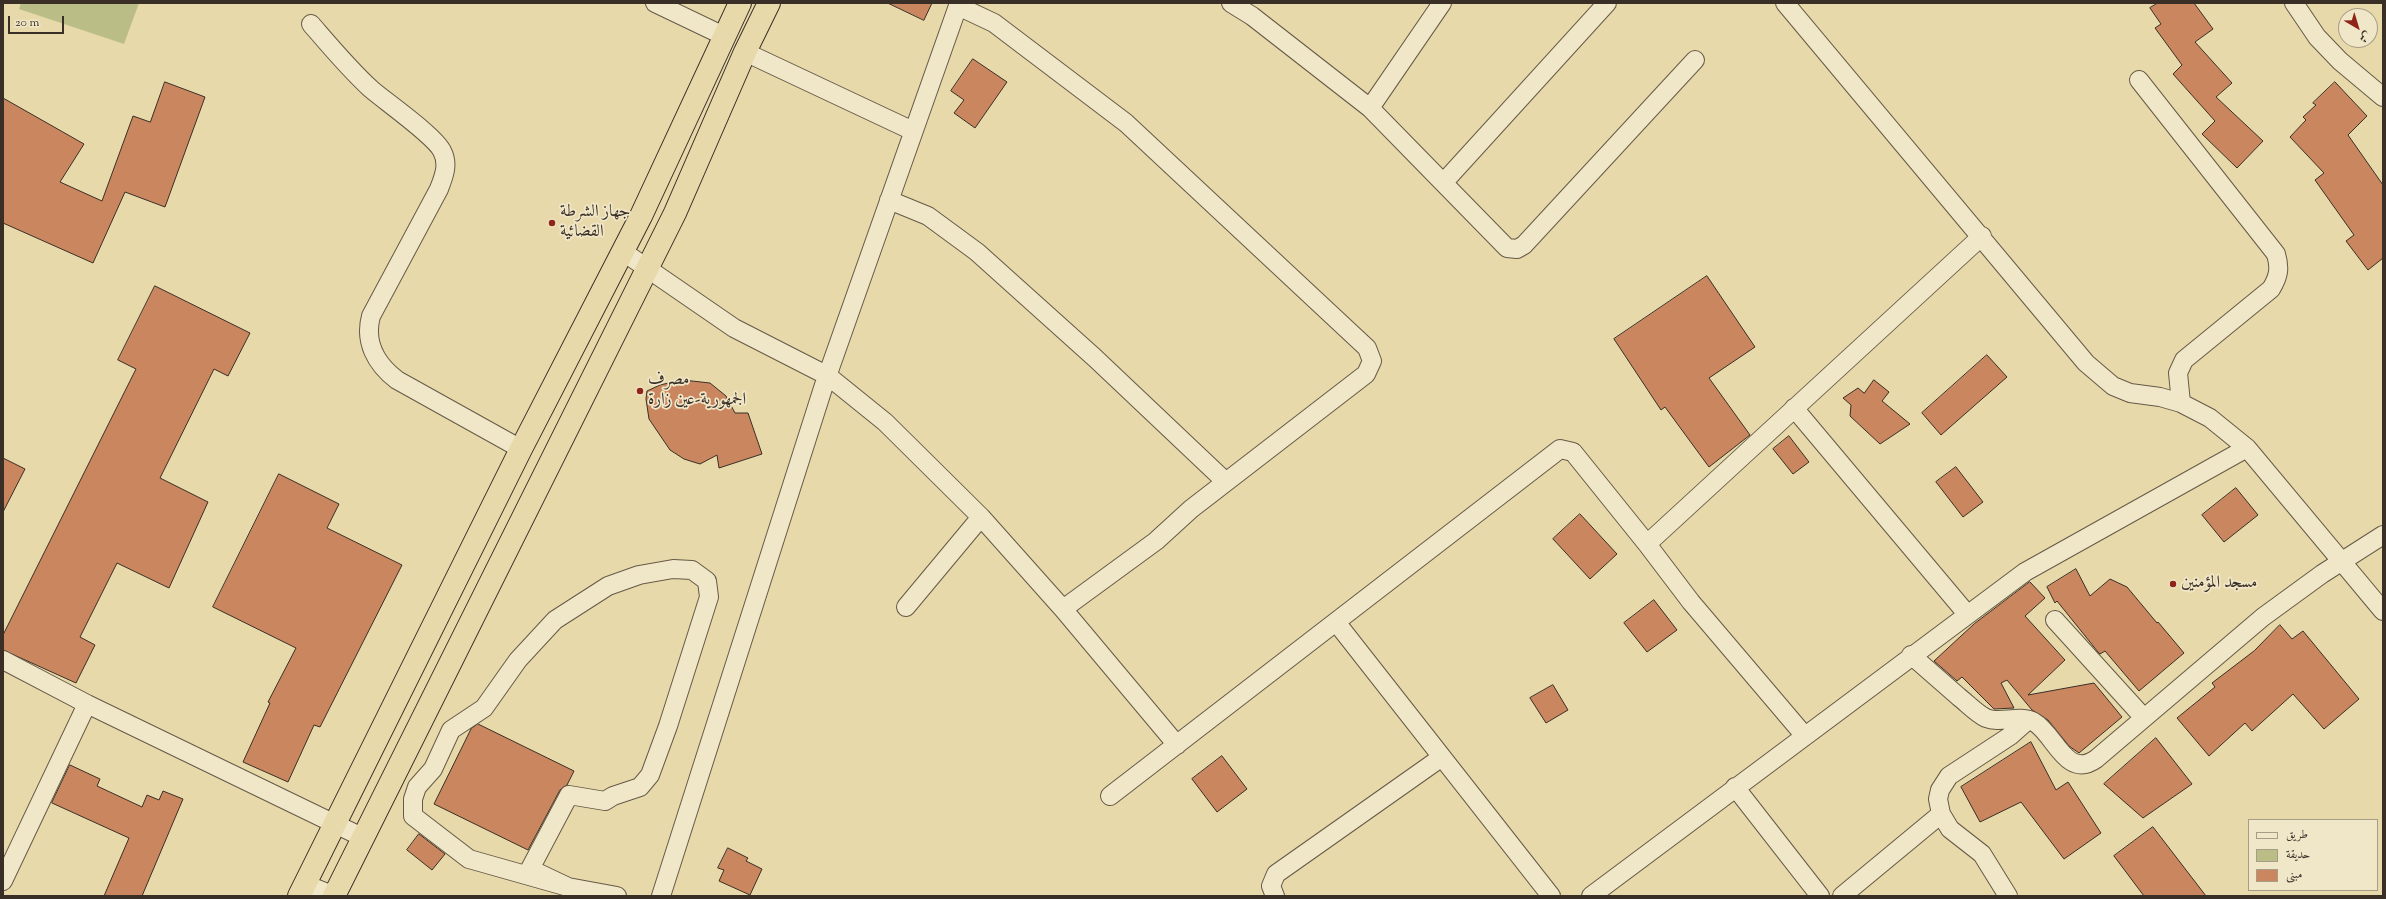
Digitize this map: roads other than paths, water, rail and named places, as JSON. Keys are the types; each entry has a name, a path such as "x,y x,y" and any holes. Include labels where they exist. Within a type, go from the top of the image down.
{"highway":[{"path":"302,890 336,825 521,449 622,251 740,3"},
{"path":"335,896 675,213 745,52 769,3"}],"street":[{"path":"655,3 724,36"},
{"path":"1231,3 1252,16 1370,108 1507,248 1517,249 1524,245 1695,60"},
{"path":"1370,108 1442,3"},
{"path":"1444,182 1607,3"},
{"path":"1785,3 1982,236 2072,348 2113,386 2130,393 2160,397 2181,403 2210,418 2247,448 2383,611"},
{"path":"2294,3 2317,38 2340,61 2383,97"},
{"path":"660,896 828,376 958,5 994,23 1126,123 1367,348 1371,354 1372,361 1366,374 1171,525 1156,541 1063,609"},
{"path":"311,24 346,65 366,84 436,142 445,158 446,169 439,189 371,316 368,327 372,351 387,372 397,380 521,449"},
{"path":"745,52 914,131"},
{"path":"2139,80 2276,254 2280,266 2278,278 2271,289 2184,360 2178,374 2181,403"},
{"path":"889,200 928,216 977,252 1094,358 1226,482"},
{"path":"1647,544 1982,236"},
{"path":"622,251 734,328 828,376 884,422 981,517 1063,609 1176,745"},
{"path":"1794,408 1967,614"},
{"path":"1591,896 1804,735 1967,614 2040,562 2247,448"},
{"path":"1110,796 1560,449 1573,452 1647,544 1691,602 1804,735"},
{"path":"906,606 981,517"},
{"path":"1911,656 1986,718 1995,720 2028,720 2039,726 2068,760 2079,765 2085,765 2096,759 2263,617 2383,535"},
{"path":"568,887 530,869 569,795 605,801 613,796 640,787 647,779 668,726 710,597 707,581 692,570 673,569 639,575 608,586 555,620 518,660 484,708 451,730 433,769 418,788 413,799 413,816 469,859 568,887 617,896"},
{"path":"2055,620 2144,718"},
{"path":"1336,622 1551,896"},
{"path":"3,660 87,704 364,838"},
{"path":"3,881 87,704"},
{"path":"2008,896 1982,854 1950,829 1941,814 1938,799 1940,790 1948,776 2010,736 2028,720"},
{"path":"1275,896 1271,886 1276,874 1442,757"},
{"path":"1735,787 1820,896"},
{"path":"1842,896 1941,814"},
{"path":"302,890 335,896"}],"place":[{"name":"جهاز الشرطة القضائية","path":"552,223"},
{"name":"مصرف الجمهورية-عين زارة","path":"640,391"},
{"name":"مسجد المؤمنين","path":"2173,584"}]}
